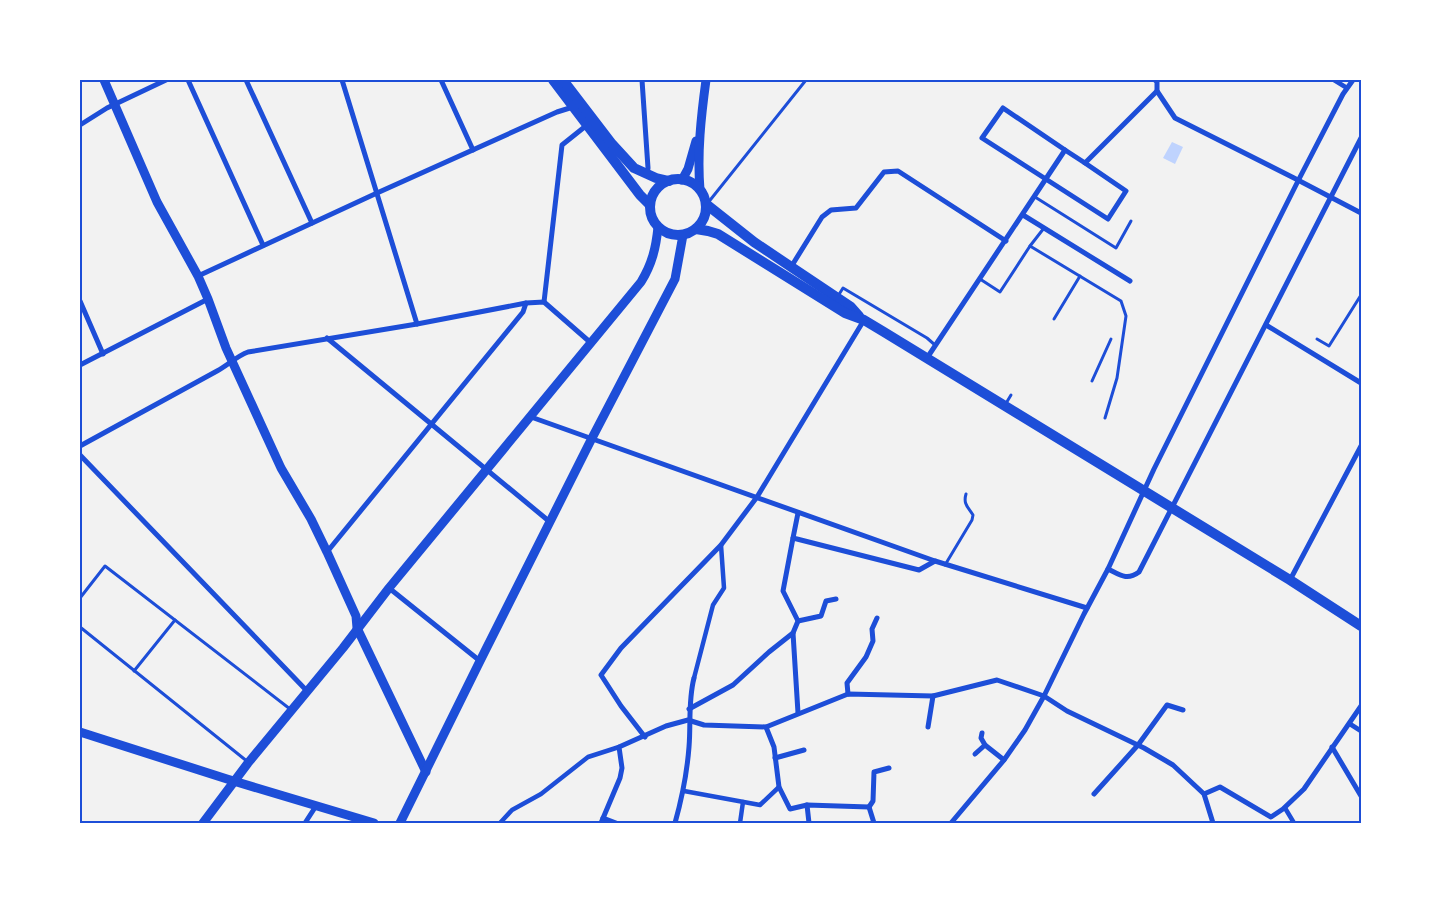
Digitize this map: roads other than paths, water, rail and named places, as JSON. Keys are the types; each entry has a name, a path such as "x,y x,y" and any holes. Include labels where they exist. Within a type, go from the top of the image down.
{"main road":[{"path":"553,80 640,196 650,204"},
{"path":"563,80 612,144 634,168 669,181 682,180 692,183 700,190 706,204 705,218 696,229 683,235 665,232 658,227 652,216 650,204 653,195 660,186 669,181"},
{"path":"706,204 754,242 850,307 864,320"},
{"path":"696,229 708,230 718,234 845,313 864,320 1290,580 1361,626"}],"street":[{"path":"104,80 158,202 198,276 232,362 281,468 311,519 327,552 356,616 357,628 426,772"},
{"path":"80,125 166,80"},
{"path":"188,80 263,245"},
{"path":"246,80 312,223"},
{"path":"342,80 417,324"},
{"path":"441,80 473,150"},
{"path":"642,80 647,174"},
{"path":"700,190 699,131 706,80"},
{"path":"1155,80 1157,82 1157,91 1175,118 1361,213"},
{"path":"1334,80 1342,82 1347,88"},
{"path":"951,823 1004,760 1025,730 1044,696 1298,181 1343,94 1353,80"},
{"path":"1085,163 1157,91"},
{"path":"198,276 377,193 557,112 573,107"},
{"path":"1003,108 1085,163 1126,191 1108,220 982,138 1003,108"},
{"path":"544,302 562,145 587,125"},
{"path":"682,180 688,170 699,131"},
{"path":"1108,569 1126,577 1133,577 1140,572 1361,138"},
{"path":"927,358 1065,150"},
{"path":"791,267 822,217 832,210 856,208 884,172 898,171 1006,241"},
{"path":"1023,215 1130,281"},
{"path":"203,823 233,781 290,710 641,282 657,245 658,227"},
{"path":"402,822 591,440 675,279 683,235"},
{"path":"80,365 208,299"},
{"path":"80,301 103,354"},
{"path":"80,446 248,352 417,324 526,303 544,302 591,343"},
{"path":"327,552 523,312 526,303"},
{"path":"645,737 604,682 601,675 621,648 721,545 757,497 864,320"},
{"path":"1266,325 1361,383"},
{"path":"327,338 550,523"},
{"path":"531,417 935,562 1087,608"},
{"path":"1290,580 1361,446"},
{"path":"80,455 306,691"},
{"path":"798,513 783,590 798,621"},
{"path":"793,538 919,570 935,562"},
{"path":"675,823 684,791 690,726 688,720 694,678 713,605 724,588 721,545"},
{"path":"389,588 480,661"},
{"path":"798,621 820,616 826,601 836,599"},
{"path":"848,694 847,683 866,657 873,641 872,629 877,618"},
{"path":"689,709 734,685 792,633 798,621"},
{"path":"792,633 798,713"},
{"path":"500,823 512,810 542,794 588,757 619,748 666,726 688,720 704,725 766,727 848,694 933,696 997,680 1044,696 1067,711 1138,745 1173,765 1204,794 1213,823"},
{"path":"928,726 933,696"},
{"path":"1094,794 1138,745 1167,705 1183,710"},
{"path":"1204,794 1220,787 1271,817 1284,809 1304,789 1361,706"},
{"path":"1350,724 1361,731"},
{"path":"766,727 774,747 779,787 790,808 807,805 869,807"},
{"path":"80,732 233,781 374,823"},
{"path":"982,733 981,738 984,745 1004,760"},
{"path":"975,754 984,745"},
{"path":"1332,747 1361,796"},
{"path":"616,823 602,820 620,778 622,768 619,748"},
{"path":"775,758 804,750"},
{"path":"869,807 873,801 874,772 889,768"},
{"path":"684,791 760,806 779,787"},
{"path":"740,823 743,802"},
{"path":"807,805 809,823"},
{"path":"305,823 316,806"},
{"path":"869,807 874,823"},
{"path":"1284,809 1294,823"}],"lane":[{"path":"706,204 806,80"},
{"path":"1035,197 1116,248 1131,220"},
{"path":"980,279 1000,292 1044,228"},
{"path":"1030,246 1121,301 1126,316 1117,378 1105,418"},
{"path":"1054,319 1080,276"},
{"path":"837,298 843,288 927,338 935,345"},
{"path":"1317,339 1329,346 1361,295"},
{"path":"1092,381 1110,339"},
{"path":"1004,405 1011,395"},
{"path":"945,565 972,520 973,515 965,506 966,494"},
{"path":"80,598 105,566 290,710"},
{"path":"134,671 175,620"},
{"path":"80,627 248,763"}],"water":[{"path":"1172,142 1183,147 1175,164 1163,158"}]}
